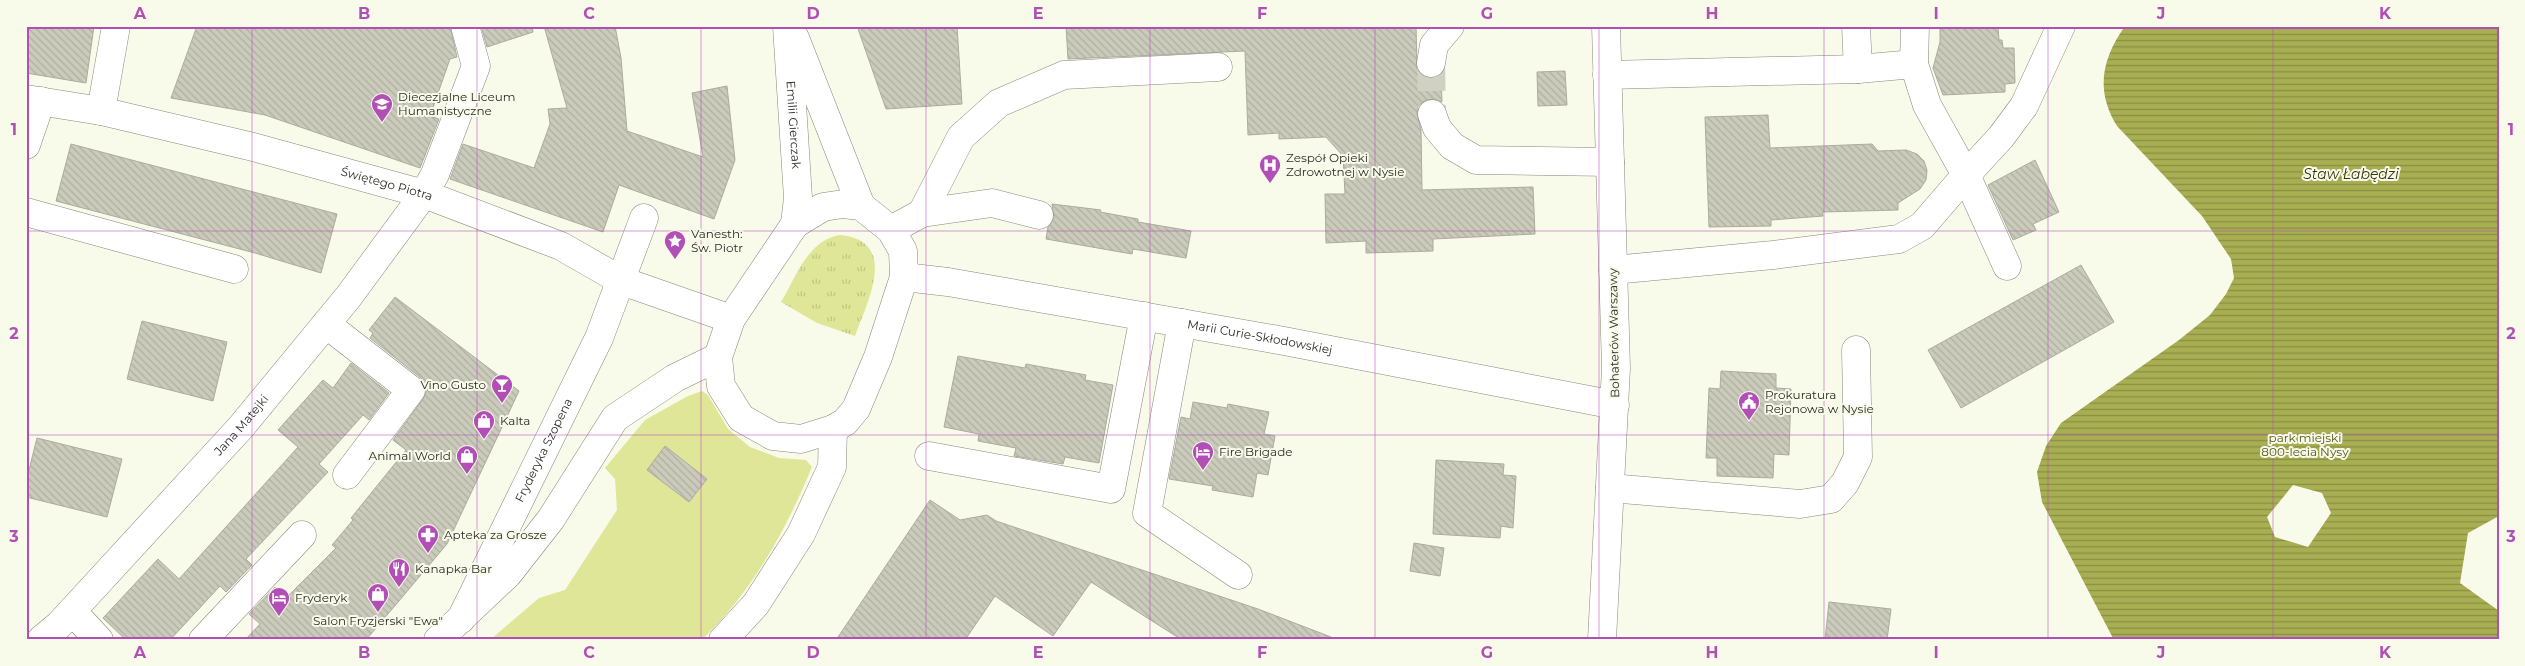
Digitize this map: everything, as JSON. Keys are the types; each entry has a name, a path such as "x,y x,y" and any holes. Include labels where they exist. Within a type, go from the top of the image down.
{"street":[{"path":"101,111 116,26"},
{"name":"Jana Matejki","path":"40,640 72,611 218,453 326,324 424,194 435,174 476,66 465,26"},
{"name":"Emilii Gierczak","path":"788,26 861,206"},
{"name":"Emilii Gierczak","path":"788,26 798,198 794,224"},
{"path":"1431,63 1434,45 1450,26"},
{"name":"Bohaterów Warszawy","path":"1602,640 1616,368 1606,26"},
{"path":"1856,26 1858,69"},
{"path":"1915,26 1914,64 1927,105 1966,175 2007,266"},
{"path":"1613,270 1773,255 1899,240 1922,226 2001,137 2024,106 2061,26"},
{"path":"1607,75 1858,69 1914,64"},
{"path":"922,213 961,137 999,103 1064,75 1218,67"},
{"path":"26,145 34,100"},
{"name":"Świętego Piotra","path":"34,100 101,111 253,147 424,194 561,246 622,281 731,319"},
{"path":"1432,114 1437,128 1452,146 1476,160 1610,162"},
{"path":"891,230 922,213 992,203 1039,215"},
{"path":"843,204 861,206 891,230 903,250 904,277 866,388 856,409 845,422 833,429 801,439 773,436 741,418 721,386 718,357 731,319 794,224 823,206 843,204"},
{"path":"26,212 234,269"},
{"name":"Fryderyka Szopena","path":"461,619 599,338 622,281 644,218"},
{"name":"Marii Curie-Skłodowskiej","path":"904,277 948,282 1144,316 1615,405"},
{"path":"929,456 1111,489 1144,316"},
{"path":"1182,323 1147,513 1238,575"},
{"path":"326,324 411,390 347,475"},
{"path":"1610,488 1800,504 1830,498 1844,483 1858,457 1856,350"},
{"name":"Fryderyka Szopena","path":"438,640 508,574 551,519 615,418 675,378 718,357"},
{"path":"723,640 756,604 801,534 832,467 833,429"},
{"path":"203,640 302,535"},
{"path":"72,611 99,640"}],"green space":[{"path":"840,235 858,240 869,249 874,261 871,291 855,336 817,323 781,302 811,252 829,238"},
{"path":"702,391 708,395 728,429 750,447 779,458 806,460 812,467 779,537 737,602 702,640 490,640 539,598 565,590 617,510 615,479 605,468 645,420 688,396"}],"water":[{"name":"Staw Łabędzi","path":"2125,26 2499,26 2499,516 2468,533 2460,583 2499,611 2499,640 2114,640 2042,502 2037,472 2046,446 2061,423 2179,340 2210,315 2226,294 2234,278 2231,259 2202,216 2117,126 2110,113 2106,100 2104,75 2111,50","holes":["2293,485 2322,493 2331,513 2308,547 2275,537 2267,517"]}],"building":[{"path":"26,26 94,26 86,83 26,73"},
{"path":"197,26 450,26 457,57 450,59 430,116 439,119 420,168 265,115 171,98"},
{"path":"481,26 532,26 533,32 487,47"},
{"path":"544,26 615,26 621,58 627,131 703,157 692,93 727,86 735,160 714,219 619,185 603,232 450,179 463,144 534,168 550,124 548,109 567,108"},
{"path":"857,26 957,26 962,104 886,109"},
{"path":"1066,26 1416,26 1417,69 1421,75 1428,78 1441,74 1442,102 1434,99 1426,100 1420,104 1417,112 1421,130 1422,190 1533,187 1535,234 1433,239 1433,251 1366,253 1366,241 1326,243 1325,194 1345,194 1343,156 1326,137 1279,139 1279,133 1248,135 1245,51 1068,59"},
{"path":"1940,26 1998,26 1999,40 2002,40 2003,48 2014,48 2015,83 2005,84 2005,92 1943,95 1933,68 1940,42"},
{"path":"1565,71 1567,105 1538,106 1537,72"},
{"path":"1768,115 1770,148 1872,144 1878,151 1906,150 1917,154 1924,161 1927,170 1926,180 1920,189 1898,203 1898,210 1822,212 1823,216 1771,220 1771,226 1709,227 1705,117"},
{"path":"71,144 337,214 321,273 255,253 56,201"},
{"path":"2035,160 2059,212 2033,224 2036,230 2013,240 1988,185"},
{"path":"1052,204 1101,210 1100,212 1138,219 1138,222 1191,231 1186,258 1133,249 1132,254 1046,239 1048,227 1054,218"},
{"path":"2081,265 2114,322 1961,408 1928,350"},
{"path":"395,297 519,391 447,544 366,640 245,640 260,624 249,614 275,587 286,598 336,548 332,545 353,520 351,518 406,450 393,440 423,399 426,392 426,384 370,338 373,333 369,330"},
{"path":"142,321 227,342 213,401 127,379"},
{"path":"958,356 1025,368 1026,364 1086,375 1085,380 1113,385 1099,463 1065,457 1063,464 1014,456 1016,448 978,441 979,434 944,427"},
{"path":"351,363 389,393 369,420 363,415 319,464 328,472 246,559 252,565 226,592 220,586 170,640 126,640 103,618 158,559 179,579 298,447 278,430 323,380 333,388"},
{"name":"Prokuratura Rejonowa w Nysie","path":"1721,371 1776,374 1776,388 1791,389 1789,455 1774,454 1773,478 1717,476 1717,458 1706,458 1709,388 1720,389"},
{"path":"1193,402 1227,408 1228,404 1269,412 1264,434 1275,436 1268,475 1257,473 1253,497 1212,490 1213,486 1169,479 1181,417 1190,419"},
{"path":"37,438 122,459 107,517 26,497 26,482"},
{"path":"665,446 707,479 689,502 647,470"},
{"path":"1436,460 1504,464 1503,475 1516,476 1513,528 1501,526 1500,538 1433,534"},
{"path":"930,500 960,520 987,515 996,521 1258,609 1331,637 1330,640 1182,640 1091,582 1053,636 995,596 965,640 836,640"},
{"path":"1414,543 1444,548 1440,576 1410,571"},
{"path":"1829,602 1891,609 1887,640 1825,640"}],"tunnel":[{"path":"1431,63 1432,114"}],"place":[{"name":"Diecezjalne Liceum Humanistyczne","path":"382,123"},
{"name":"Zespół Opieki Zdrowotnej w Nysie","path":"1270,184"},
{"name":"Vanesth: Św. Piotr","path":"675,260"},
{"name":"Vino Gusto","path":"502,404"},
{"name":"Prokuratura Rejonowa w Nysie","path":"1749,421"},
{"name":"Kalta","path":"484,440"},
{"name":"Fire Brigade","path":"1203,471"},
{"name":"Animal World","path":"467,475"},
{"name":"Apteka za Grosze","path":"428,554"},
{"name":"Kanapka Bar","path":"399,588"},
{"name":"Salon Fryzjerski \"Ewa\"","path":"378,613"},
{"name":"Fryderyk","path":"279,617"}],"park label":[{"name":"park miejski 800-lecia Nysy","path":"2305,445"}]}
